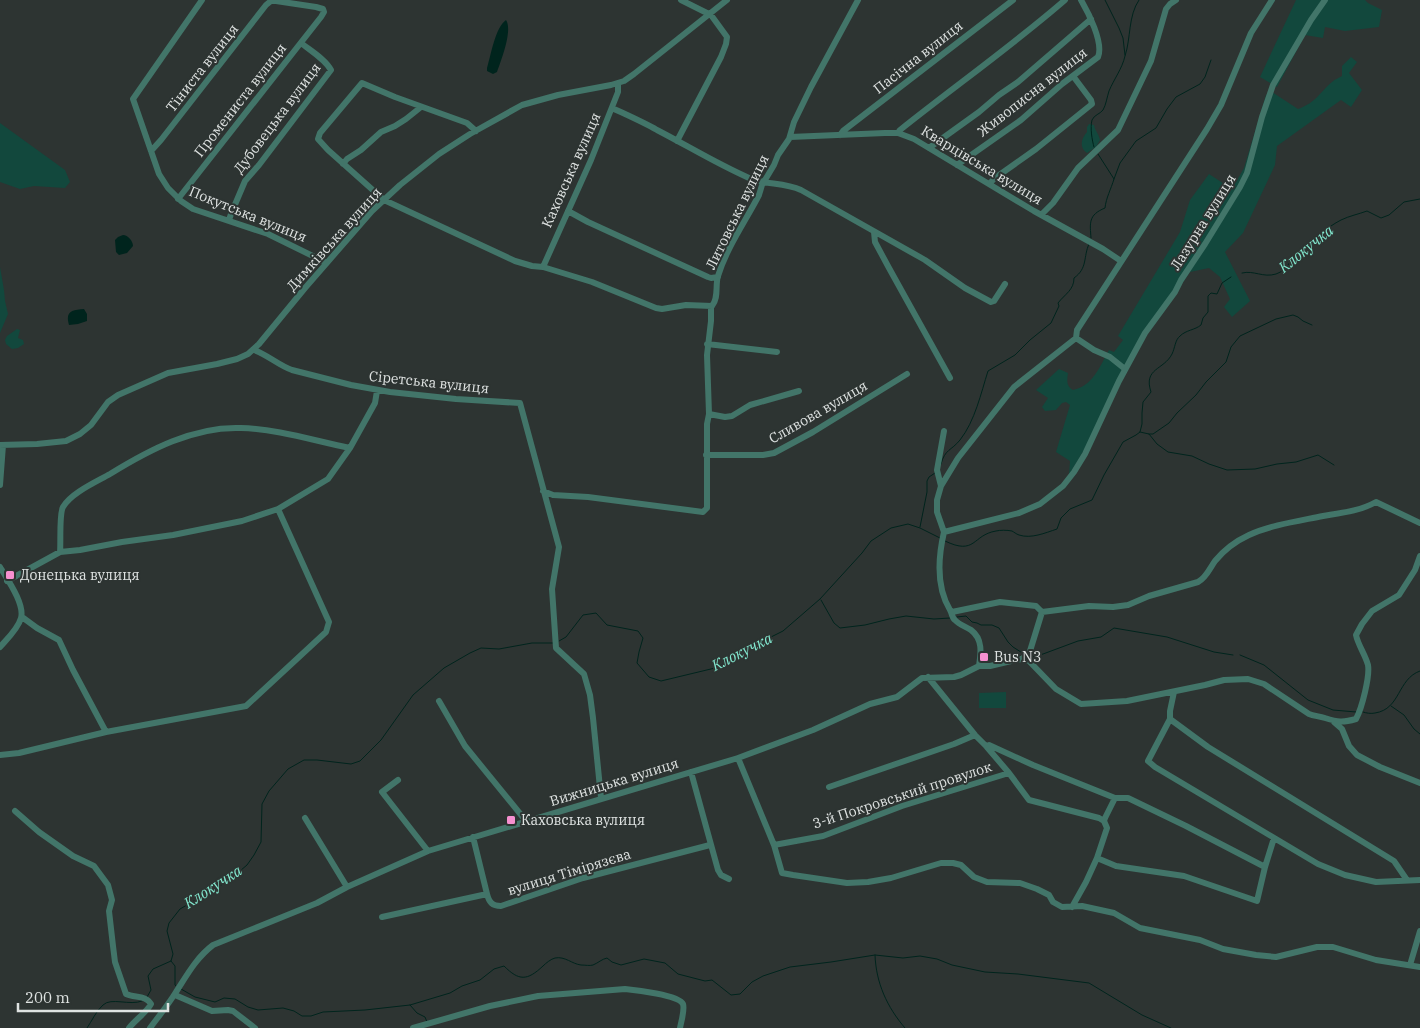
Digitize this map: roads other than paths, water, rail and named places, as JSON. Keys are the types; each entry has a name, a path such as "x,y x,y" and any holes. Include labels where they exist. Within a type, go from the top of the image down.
{"street":[{"name":"Покутська вулиця","path":"202,0 133,99 162,179 178,199 193,209 268,234 327,262"},
{"path":"677,141 710,79 726,44 727,37 713,17 681,0"},
{"name":"Димківська вулиця","path":"254,350 372,211 434,158 476,131 529,102 618,83 634,74 727,0"},
{"name":"Литовська вулиця","path":"544,491 554,495 588,497 703,512 707,508 706,424 709,414 707,409 706,360 712,321 711,306 715,302 718,277 727,254 778,155 790,136 792,126 806,97 858,0"},
{"name":"Пасічна вулиця","path":"840,135 1013,0"},
{"path":"898,133 935,102 1015,42 1065,0"},
{"name":"Живописна вулиця","path":"957,165 1024,118 1100,55 1091,19 1081,0"},
{"name":"Кварцівська вулиця","path":"1041,215 1053,203 1078,168 1116,133 1152,58 1166,9 1176,0"},
{"path":"979,666 981,656 980,642 973,632 953,616 946,605 939,584 943,538 937,500 941,486 958,458 1014,387 1076,338 1080,324 1210,125 1221,105 1251,33 1272,0"},
{"name":"Тіниста вулиця","path":"151,151 162,140 271,1 316,7 324,10 321,17"},
{"name":"Лазурна вулиця","path":"943,538 1019,513 1040,504 1060,488 1074,472 1085,454 1125,368 1145,333 1175,292 1240,186 1246,173 1272,88 1321,1"},
{"name":"Промениста вулиця","path":"178,199 321,17"},
{"path":"929,148 1018,82 1091,19"},
{"name":"Дубовецька вулиця","path":"229,220 245,180 262,161 332,70 301,43"},
{"path":"989,184 1091,105 1091,100 1073,76"},
{"path":"476,131 466,123 361,83 318,136 319,141 384,200 515,261 543,267 592,282 656,308 686,305 711,306"},
{"name":"Каховська вулиця","path":"543,267 591,160 619,90 618,83"},
{"path":"343,164 378,134 406,119 421,106"},
{"path":"612,108 656,128 722,166 756,181 770,182 798,189 925,260 965,288 991,302 994,302 1005,284"},
{"name":"Кварцівська вулиця","path":"790,136 885,132 898,133 914,139 1121,261"},
{"path":"568,212 708,277 718,277"},
{"path":"874,232 875,242 950,378"},
{"path":"1076,338 1094,350 1110,357 1125,368"},
{"path":"707,344 777,352"},
{"path":"0,485 2,445 66,441 80,434 91,425 108,402 118,395 168,374 226,362 245,356 254,350"},
{"name":"Сіретська вулиця","path":"254,350 281,366 292,370 377,390 456,399 520,403 544,491"},
{"name":"Сливова вулиця","path":"706,455 762,455 774,453 813,432 907,374"},
{"path":"7,581 60,552 183,533 242,521 278,509 328,478 350,448 375,403 377,390"},
{"path":"709,414 725,417 732,416 750,405 800,391"},
{"path":"60,552 62,512 63,507 69,501 138,456 175,440 215,430 240,428 282,433 350,448"},
{"path":"941,486 937,472 944,431"},
{"path":"544,491 559,547 552,590 556,648 584,674 590,695 601,798"},
{"path":"1042,612 1089,606 1113,607 1128,605 1149,596 1201,580 1228,548 1241,539 1259,531 1280,525 1345,513 1376,502 1420,523"},
{"path":"0,755 19,754 106,732 246,706 326,632 329,622 278,509"},
{"path":"1334,722 1356,719 1365,694 1368,666 1356,635 1372,611 1399,595 1415,570 1420,556"},
{"path":"0,567 20,604 22,617 0,646"},
{"path":"953,616 1000,602 1036,606 1042,612"},
{"path":"1042,612 1026,655 1029,662 1056,689 1081,704 1127,701 1224,680 1248,679 1264,684 1309,714 1324,717 1334,722 1342,729 1349,746 1357,755 1380,767 1420,783"},
{"path":"22,617 36,628 59,640 106,732"},
{"path":"928,677 954,677 979,666 990,666 1026,655"},
{"path":"928,677 1009,773 1029,800 1099,818 1104,821 1107,828 1097,858 1072,907"},
{"name":"Вижницька вулиця","path":"150,1028 202,953 213,945 317,903 347,887 428,851 738,758 813,730 870,704 897,697 918,680 928,677"},
{"path":"1174,692 1170,719 1148,761 1154,767 1318,864 1346,875 1376,882 1420,880"},
{"path":"439,701 465,746 526,821"},
{"path":"1170,719 1208,747 1394,861 1407,880"},
{"path":"829,786 954,744 975,735"},
{"path":"986,746 989,745 1115,798 1128,798 1265,867"},
{"path":"738,758 774,845 782,873 848,883 868,882 891,878 941,862 953,863 961,865 974,876 987,882 1020,883 1037,889 1049,895 1053,902 1062,907 1082,906 1114,914 1140,928 1200,940 1223,949 1256,955 1276,956 1317,947 1333,947 1376,960 1420,967"},
{"path":"691,772 718,870 721,875 729,879"},
{"name":"3-й Покровський провулок","path":"774,845 823,836 902,806 1009,773"},
{"path":"398,780 382,792 428,851"},
{"path":"1104,821 1115,798"},
{"path":"15,811 39,832 73,856 94,866 108,885 112,900 109,911 112,946 124,989 126,994 146,999 151,1004 129,1028"},
{"path":"305,818 347,887"},
{"path":"382,917 487,894 473,837"},
{"path":"1097,858 1116,866 1184,876 1257,901 1274,838"},
{"name":"вулиця Тімірязєва","path":"487,894 488,901 496,906 501,906 583,878 710,845"},
{"path":"1410,965 1420,931"},
{"path":"413,1028 490,1006 538,996 625,989 674,997 683,1005 680,1028"},
{"path":"176,993 212,1011 233,1011 255,1028"}],"waterway":[{"path":"1105,0 1123,38 1125,55"},
{"path":"1094,147 1091,130 1092,120 1103,110 1109,91 1122,65 1127,49 1131,20 1139,0"},
{"path":"1114,179 1120,163 1136,141 1156,128 1176,97 1200,84 1205,77 1211,60"},
{"path":"1091,238 1091,220 1099,211 1105,208 1114,179 1098,154"},
{"name":"Клокучка","path":"1242,273 1276,274 1286,268 1295,255 1310,241 1341,220 1367,211 1381,218 1389,215 1404,202 1420,199"},
{"path":"941,464 944,455 957,444 970,424 988,371 1015,355 1051,323 1059,306 1058,303 1071,289 1074,278 1083,266 1089,244"},
{"name":"Клокучка","path":"945,541 963,546 973,543 988,533 1006,530 1024,536 1043,534 1057,529 1061,518 1070,509 1092,500 1123,442 1140,432 1143,402 1151,392 1149,384 1152,374 1172,354 1180,336 1201,325 1203,318 1208,312 1208,296 1211,293 1217,294 1222,283 1231,277"},
{"path":"1149,434 1153,434 1169,423 1196,395 1226,362 1231,347 1240,336 1276,319 1293,315 1312,325"},
{"path":"1140,432 1149,434 1157,444 1168,452 1192,456 1227,470 1255,469 1296,462 1318,455 1334,465"},
{"path":"920,527 927,492 927,481 935,473"},
{"name":"Клокучка","path":"559,641 566,637 583,615 596,613 607,625 638,631 643,638 637,663 649,677 661,681 715,668 728,661 739,650 757,644 783,631 820,599 871,541 891,528 908,524 940,538"},
{"path":"821,600 834,623 840,628 865,625 906,616 934,619 950,618"},
{"path":"957,617 966,616 972,622 999,628 1008,642 1024,654"},
{"path":"1028,655 1032,657 1078,641 1101,637 1114,628 1167,637 1214,652 1233,655"},
{"name":"Клокучка","path":"147,997 151,990 148,976 153,969 171,961 173,954 167,931 169,923 180,909 228,881 247,865 261,842 262,804 269,791 288,769 304,760 351,764 360,761 381,740 413,695 444,668 470,653 481,648 499,649 532,643 553,643"},
{"path":"1240,655 1264,665 1308,700 1333,710 1356,712"},
{"path":"1363,712 1375,713 1390,706 1407,680 1420,671"},
{"path":"1391,706 1404,715 1420,734"},
{"path":"875,955 880,985 893,1012 905,1028"},
{"path":"181,989 195,997 215,1002 224,998 235,999 248,1007 258,1010 283,1008 294,1011 302,1016 311,1016 323,1012 410,1005 450,993 462,986 480,980 494,969 504,966 519,977 528,977 555,958 587,965 593,965 607,958 621,965 644,959 665,963 678,974 705,981 712,980 731,995 740,994 752,982 763,976 790,967 875,955 903,958 920,956 985,972 1089,983 1142,1015 1171,1028"},
{"path":"171,961 175,966 175,985 177,987"},
{"name":"Клокучка","path":"87,1028 98,1010 106,1003 142,1001"},
{"path":"410,1005 417,1013 425,1017 427,1022"}],"place":[{"name":"Донецька вулиця","path":"10,575"},
{"name":"Bus N3","path":"984,657"},
{"name":"Каховська вулиця","path":"511,820"}]}
